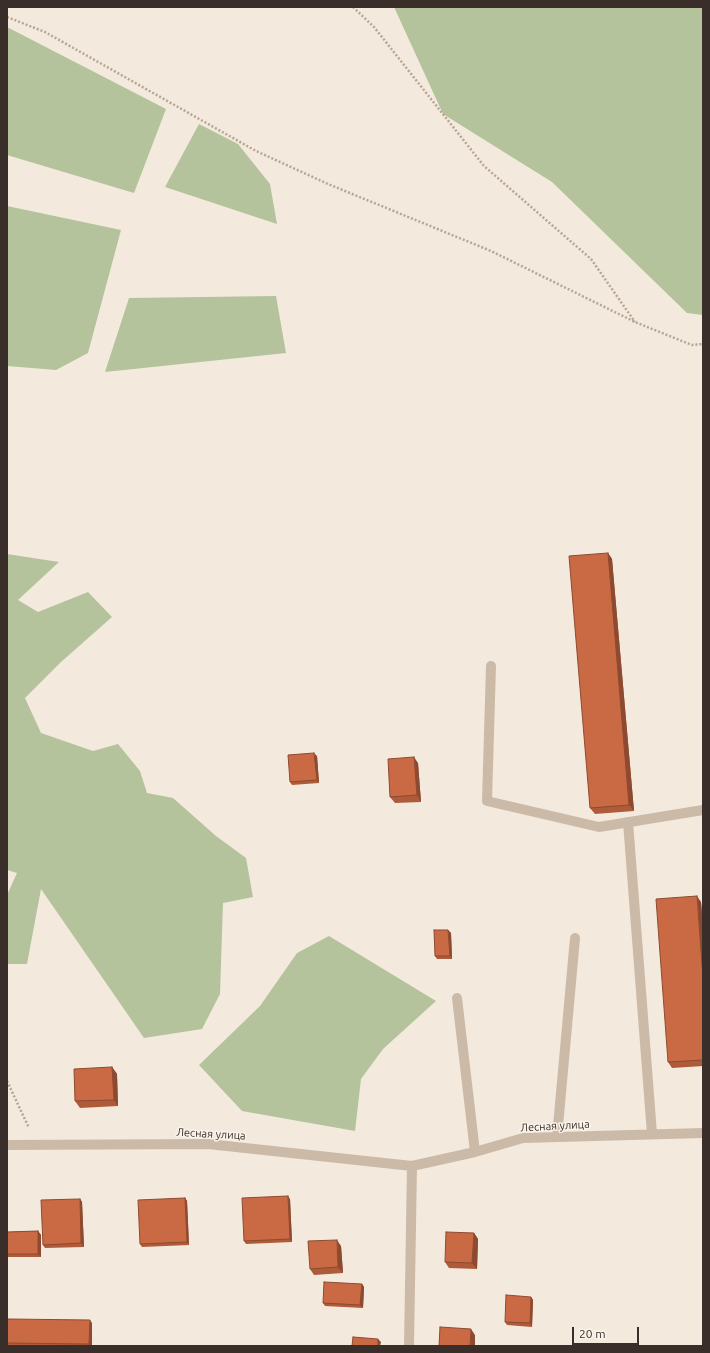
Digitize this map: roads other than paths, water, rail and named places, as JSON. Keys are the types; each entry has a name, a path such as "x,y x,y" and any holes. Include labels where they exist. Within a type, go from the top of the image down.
{"street":[{"path":"491,666 487,801 599,827 703,810"},
{"path":"628,822 652,1134"},
{"path":"556,1137 576,938"},
{"path":"457,998 475,1152"},
{"name":"Лесная улица","path":"7,1145 208,1144 412,1166 475,1152 523,1138 703,1132"},
{"path":"409,1346 412,1166"}]}
